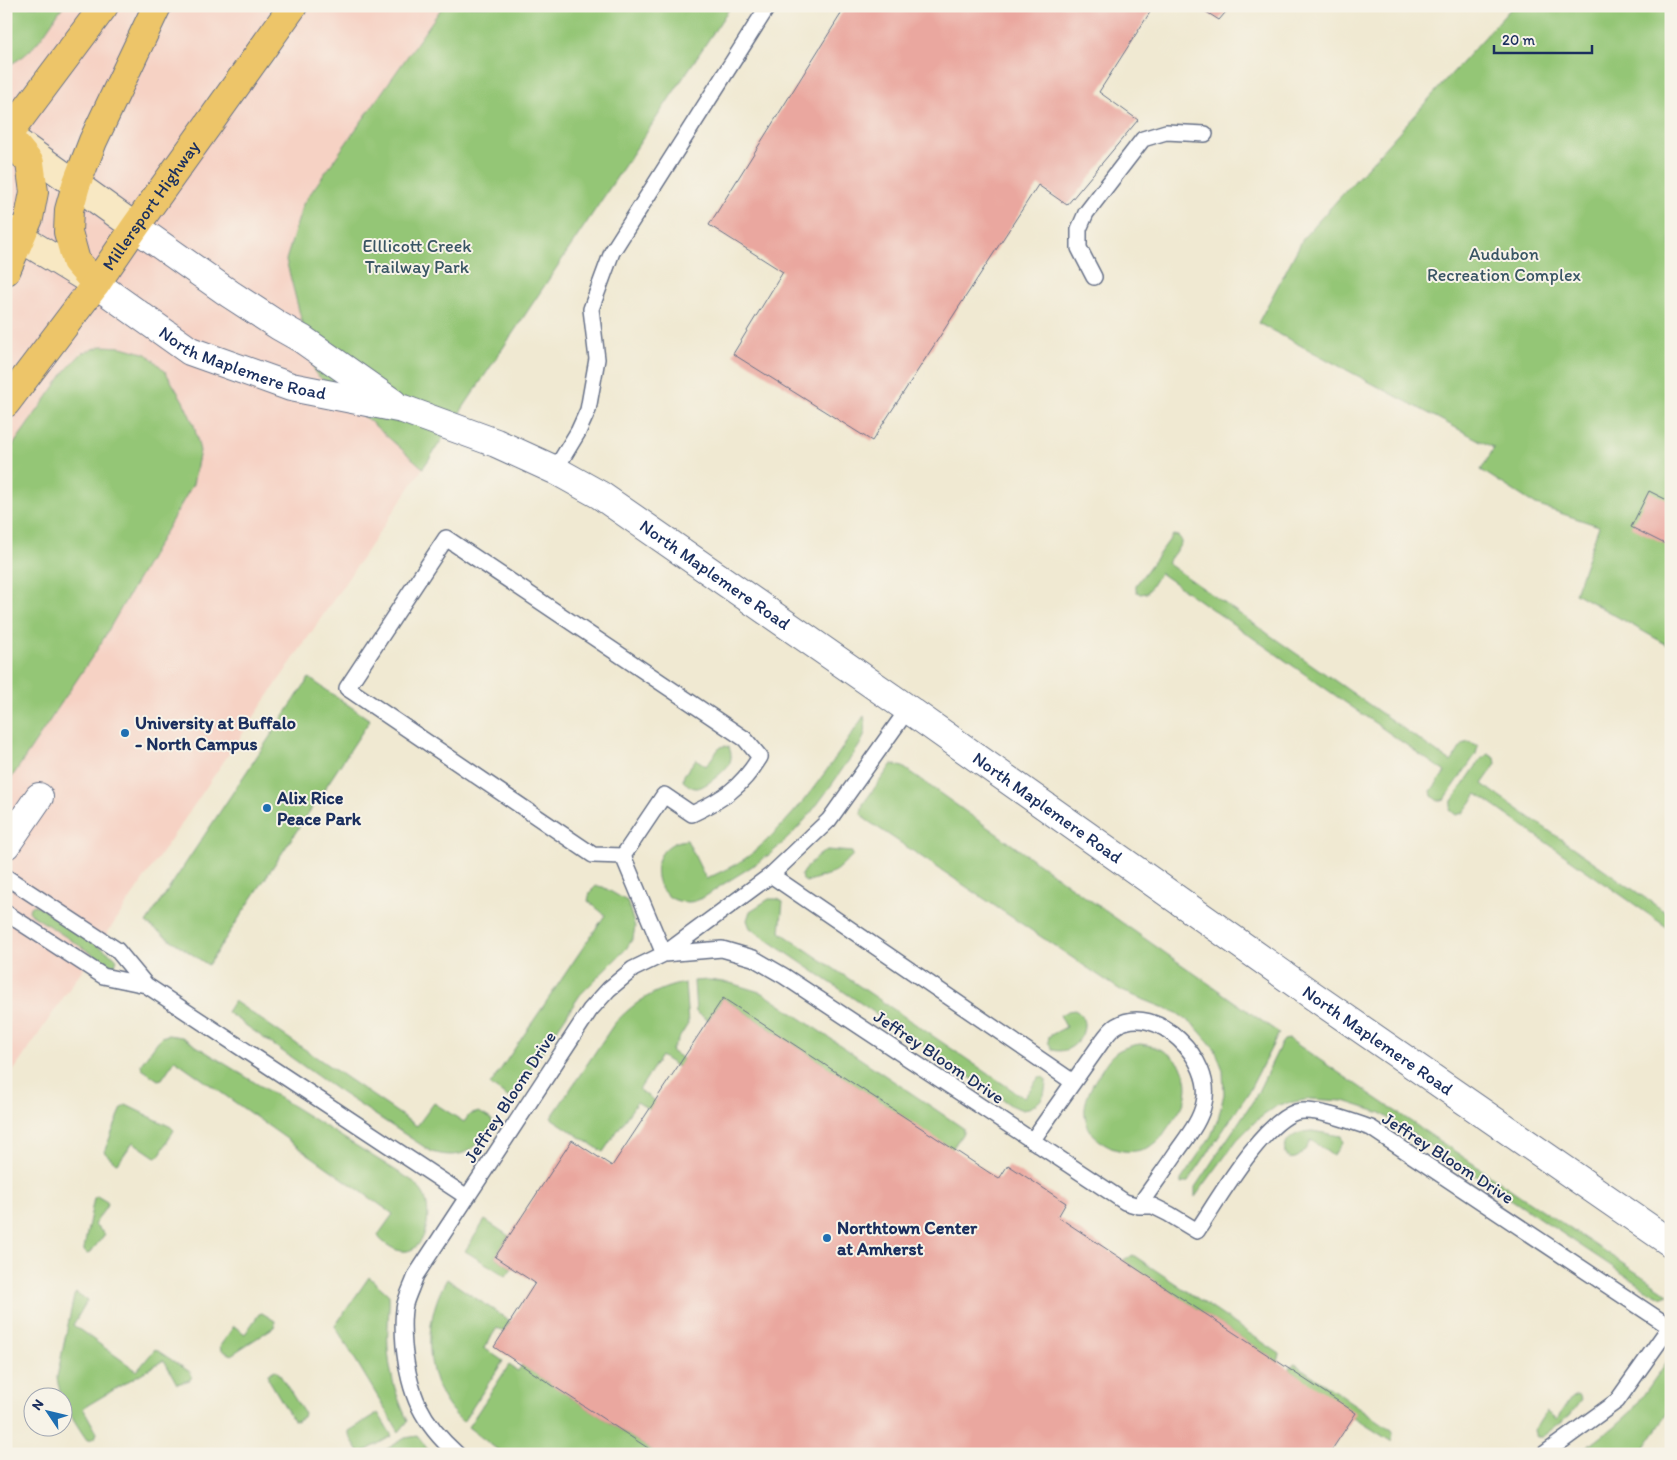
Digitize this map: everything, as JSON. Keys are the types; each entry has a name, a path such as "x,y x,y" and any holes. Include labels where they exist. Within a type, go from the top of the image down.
{"main road":[{"path":"6,272 14,233 29,218 34,192 30,163 7,136 104,6"},
{"path":"96,284 76,261 68,232 69,210 76,185 93,141 157,6"},
{"name":"Millersport Highway","path":"6,403 96,284 293,6"}],"street":[{"path":"7,136 135,227"},
{"name":"North Maplemere Road","path":"135,227 230,294 302,339 403,409"},
{"path":"14,233 96,284"},
{"name":"North Maplemere Road","path":"96,284 190,351 291,387 403,409 496,443 555,470 600,495 908,709 1312,995 1671,1243"},
{"path":"6,844 39,797"}],"lane":[{"path":"555,470 578,432 588,410 597,359 591,309 612,252 768,6"},
{"path":"1094,277 1079,248 1078,229 1086,213 1143,139 1166,132 1205,134"},
{"path":"446,538 744,740 760,757 748,776 720,800 692,814 664,795 623,856 593,855 347,688 446,538"},
{"path":"623,856 664,954 771,875 829,820 908,709"},
{"path":"771,875 1073,1082"},
{"path":"6,876 117,950 146,985 466,1197"},
{"path":"6,913 103,976 146,985"},
{"name":"Jeffrey Bloom Drive","path":"457,1454 440,1439 424,1417 412,1392 406,1364 403,1331 405,1305 416,1275 590,1010 609,989 633,969 664,954 722,949 753,958 784,976 1125,1202 1139,1206 1153,1206 1197,1231 1264,1136 1277,1123 1297,1112 1320,1113 1370,1128 1670,1326"},
{"path":"1032,1141 1103,1040 1116,1026 1133,1020 1147,1022 1170,1030 1186,1046 1198,1062 1205,1086 1205,1102 1198,1120 1139,1206"},
{"path":"1544,1454 1617,1401 1670,1326"}],"shaded area":[{"name":"University at Buffalo - North Campus","path":"6,6 731,6 423,468 6,1082"}],"green space":[{"path":"6,6 63,6 32,49 6,66"},
{"name":"Elllicott Creek Trailway Park","path":"443,6 731,6 423,468 315,373 286,260 303,204"},
{"name":"Audubon Recreation Complex","path":"1513,6 1671,6 1671,647 1575,593 1599,526 1536,505 1481,470 1494,448 1258,323 1304,237"},
{"path":"102,346 122,347 147,354 165,371 183,401 194,425 200,451 193,484 98,648 6,786 6,455 67,369 82,353"},
{"path":"1173,535 1181,539 1181,544 1167,563 1451,762 1465,743 1473,743 1478,746 1476,754 1445,799 1438,801 1432,796 1431,791 1445,772 1160,573 1147,593 1140,594 1136,591 1136,585"},
{"name":"Alix Rice Peace Park","path":"309,678 370,720 208,965 146,923"},
{"path":"864,716 865,732 857,749 811,812 781,845 698,900 689,902 675,900 665,894 659,884 656,873 658,861 663,851 673,844 687,840 706,879 745,859 783,825 798,808 826,772"},
{"path":"720,747 729,747 731,758 720,774 710,782 696,788 689,786 683,781 684,775 696,759 706,766"},
{"path":"1488,754 1495,758 1496,764 1482,784 1671,916 1671,930 1477,794 1463,813 1456,815 1450,810 1452,801 1481,759"},
{"path":"892,764 903,767 1279,1033 1247,1095 1188,1182 1181,1184 1181,1180 1211,1136 1218,1119 1224,1094 1223,1070 1215,1049 1195,1026 1177,1013 1122,991 865,819 861,813 863,804"},
{"path":"827,850 852,852 853,855 833,873 806,882 802,879 801,875 806,868"},
{"path":"596,886 603,887 627,901 635,927 633,938 626,949 580,995 519,1087 511,1097 508,1097 490,1085 605,915 588,901 590,892"},
{"path":"769,899 778,899 783,902 780,932 1024,1098 1039,1077 1043,1077 1046,1080 1046,1086 1043,1096 1033,1106 1023,1110 1012,1106 750,928 747,920 750,911"},
{"path":"33,905 38,906 114,956 117,959 115,965 111,966 32,915 29,911"},
{"path":"709,980 730,983 763,993 963,1128 963,1133 952,1149 723,998 708,1020 696,1012 694,981"},
{"path":"685,983 688,1024 671,1051 683,1059 678,1067 661,1056 639,1090 655,1101 650,1110 637,1102 603,1152 551,1118 621,1016 646,997 674,985"},
{"path":"234,1001 417,1126 434,1103 464,1122 469,1115 479,1112 491,1119 493,1124 481,1140 468,1151 453,1155 432,1152 337,1090 227,1012"},
{"path":"1075,1010 1081,1016 1084,1023 1084,1030 1080,1038 1069,1049 1053,1050 1048,1042 1049,1036 1066,1027 1060,1015"},
{"path":"168,1035 182,1037 411,1180 424,1195 428,1216 423,1238 417,1246 410,1250 400,1251 382,1241 378,1235 393,1214 175,1060 162,1079 158,1080 142,1069 141,1064 161,1037"},
{"path":"1289,1039 1669,1294 1661,1297 1649,1291 1381,1113 1344,1101 1310,1099 1278,1105 1256,1121 1237,1140 1195,1197 1195,1187 1255,1098 1281,1044 1284,1040"},
{"path":"1140,1044 1161,1050 1177,1061 1183,1069 1186,1078 1185,1100 1160,1139 1154,1144 1141,1150 1118,1150 1104,1144 1095,1136 1088,1127 1085,1109 1090,1090 1110,1057 1123,1048"},
{"path":"126,1105 174,1130 159,1156 155,1157 133,1142 119,1162 116,1163 104,1152 122,1108"},
{"path":"1312,1131 1341,1136 1343,1142 1333,1156 1311,1140 1298,1157 1290,1158 1287,1156 1285,1147 1293,1136"},
{"path":"97,1196 108,1204 94,1225 105,1234 90,1253 87,1254 84,1248 94,1198"},
{"path":"485,1220 509,1236 495,1257 512,1268 506,1276 465,1251"},
{"path":"1133,1255 1280,1354 1278,1362 1123,1260"},
{"path":"369,1277 389,1295 389,1363 398,1398 408,1421 399,1432 335,1326"},
{"path":"447,1279 510,1321 503,1332 497,1328 484,1348 503,1361 463,1422 450,1408 440,1391 430,1354 430,1334 433,1315"},
{"path":"76,1293 87,1301 73,1325 137,1371 155,1349 190,1372 192,1376 190,1380 177,1384 164,1360 83,1408 97,1433 95,1438 87,1440 72,1416 72,1388 59,1388 57,1377"},
{"path":"262,1313 275,1321 274,1327 231,1355 221,1350 220,1346 234,1326 245,1334 259,1314"},
{"path":"1671,1356 1671,1409 1640,1454 1579,1454 1632,1411"},
{"path":"1295,1364 1392,1430 1392,1442 1353,1417 1289,1369"},
{"path":"509,1365 518,1371 522,1365 657,1454 503,1454 468,1427"},
{"path":"275,1370 304,1413 303,1417 296,1421 293,1420 268,1378 268,1374"},
{"path":"1576,1395 1581,1400 1570,1415 1542,1437 1537,1437 1534,1430 1546,1412 1557,1419 1571,1398"},
{"path":"378,1413 392,1436 360,1454 349,1435 349,1431"},
{"path":"418,1436 431,1454 379,1454 405,1438"}],"building":[{"path":"846,6 1154,6 1099,92 1138,120 1067,205 1038,185 872,441 733,354 783,272 709,225"},
{"path":"1197,6 1231,6 1219,20"},
{"path":"1649,491 1671,502 1671,547 1631,527"},
{"name":"Northtown Center at Amherst","path":"723,998 999,1179 1008,1165 1066,1203 1058,1217 1356,1413 1329,1454 657,1454 494,1347 535,1283 495,1257 572,1140 612,1166"}],"place":[{"name":"University at Buffalo - North Campus","path":"125,733"},
{"name":"Alix Rice Peace Park","path":"267,808"},
{"name":"Northtown Center at Amherst","path":"827,1238"}]}
